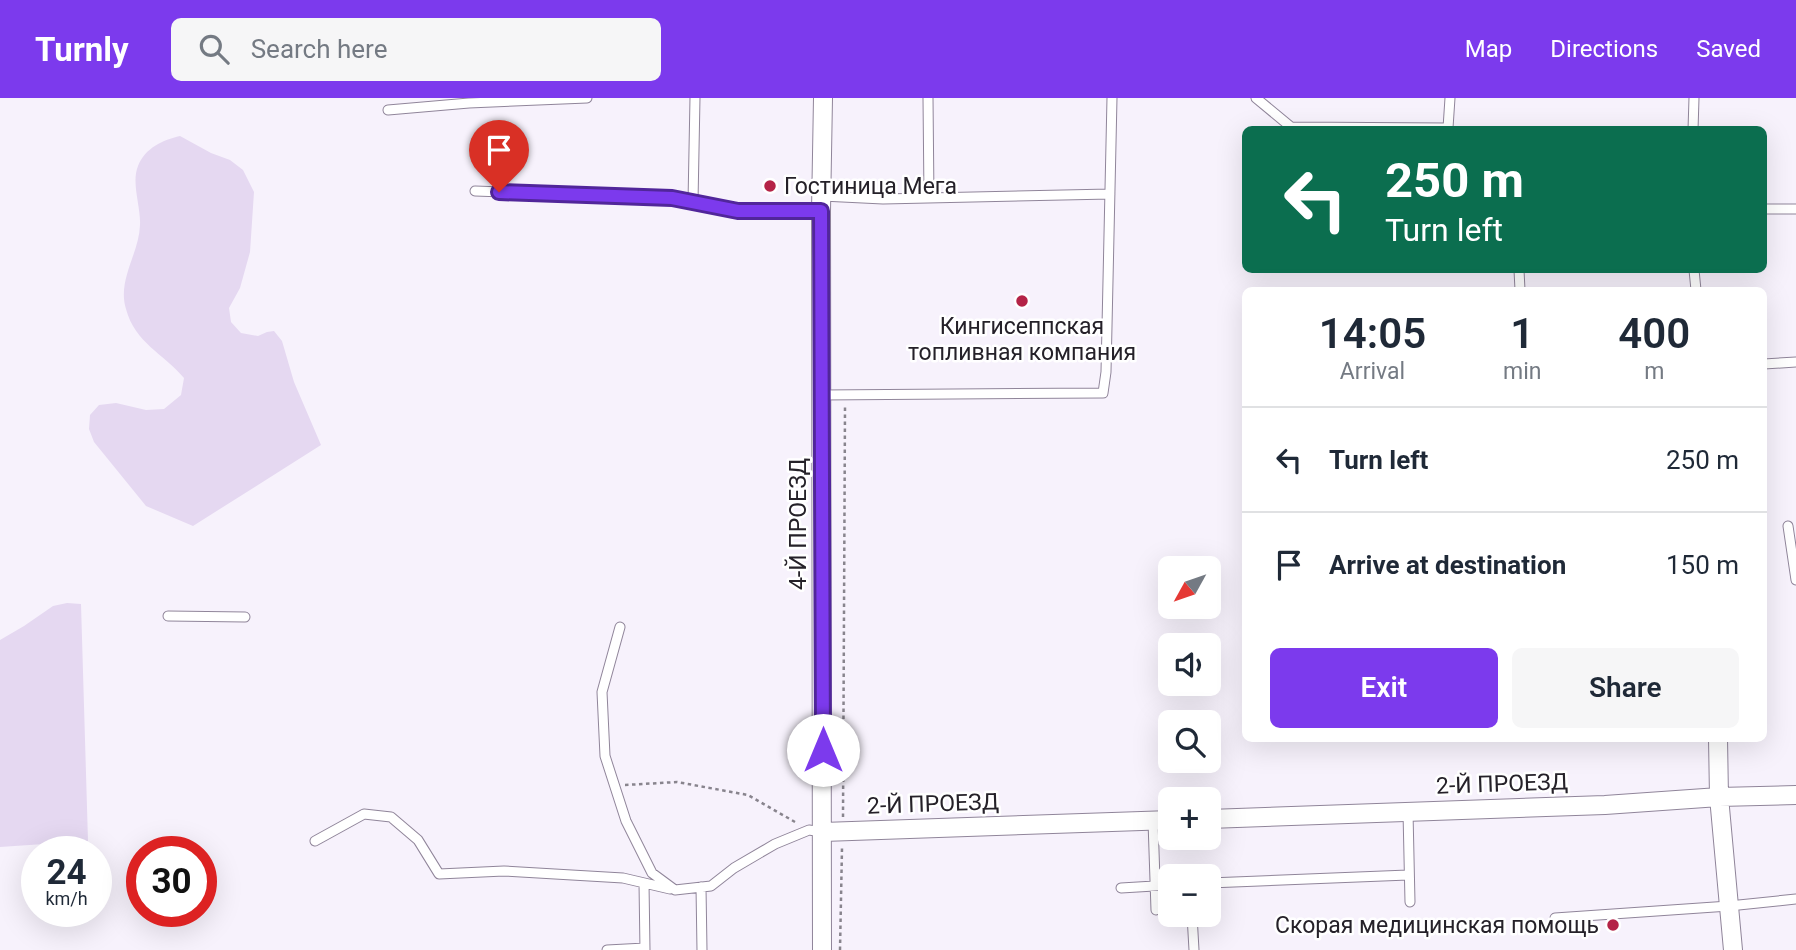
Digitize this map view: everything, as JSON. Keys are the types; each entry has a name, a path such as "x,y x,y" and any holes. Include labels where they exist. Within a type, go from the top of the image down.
{"street":[{"name":"4-Й ПРОЕЗД","path":"822,950 816,831 823,98"},
{"path":"1718,742 1719,797 1733,950"},
{"name":"2-Й ПРОЕЗД","path":"1221,819 1605,805 1796,795"},
{"name":"2-Й ПРОЕЗД","path":"816,831 1158,821"}],"lane":[{"path":"388,110 469,103 587,98"},
{"path":"693,202 695,98"},
{"path":"928,98 929,198"},
{"path":"822,395 1103,393 1106,372 1112,98"},
{"path":"1256,98 1290,126"},
{"path":"1448,126 1450,98"},
{"path":"1693,126 1694,98"},
{"path":"475,191 672,198 738,211 883,199 1110,194"},
{"path":"1767,209 1796,209"},
{"path":"1767,364 1796,362"},
{"path":"1788,526 1796,580"},
{"path":"168,616 246,617"},
{"path":"620,627 602,692 605,756 626,821 652,873 675,890"},
{"path":"1408,812 1410,902"},
{"path":"316,841 363,814 391,817 418,840 439,874 504,871 623,878 675,890 711,886 734,868 775,844 816,831"},
{"path":"1156,910 1155,885 1159,850"},
{"path":"1221,883 1408,875"},
{"path":"607,950 645,949 644,883"},
{"path":"1121,888 1155,885"},
{"path":"701,887 702,950"},
{"path":"1555,918 1796,899"},
{"path":"1193,927 1194,950"}],"path":[{"path":"840,950 845,394"},
{"path":"614,785 677,782 748,795 816,831"}],"shaded area":[{"path":"180,136 230,160 243,170 254,192 250,252 240,288 229,308 231,322 241,333 258,336 274,331 282,341 294,382 321,445 193,526 146,506 94,442 89,429 90,415 99,405 116,403 146,410 164,409 181,395 184,378 136,331 130,321 124,298 126,277 139,236 136,187 138,166 145,154 155,146"},
{"path":"81,604 88,836 21,836 21,846 0,847 0,640 53,606"}],"place":[{"name":"Гостиница Мега","path":"770,186"},
{"name":"Кингисеппская топливная компания","path":"1022,301"},
{"name":"Скорая медицинская помощь","path":"1613,925"}],"route":[{"path":"499,192 672,198 738,211 821,211 823,750"}]}
